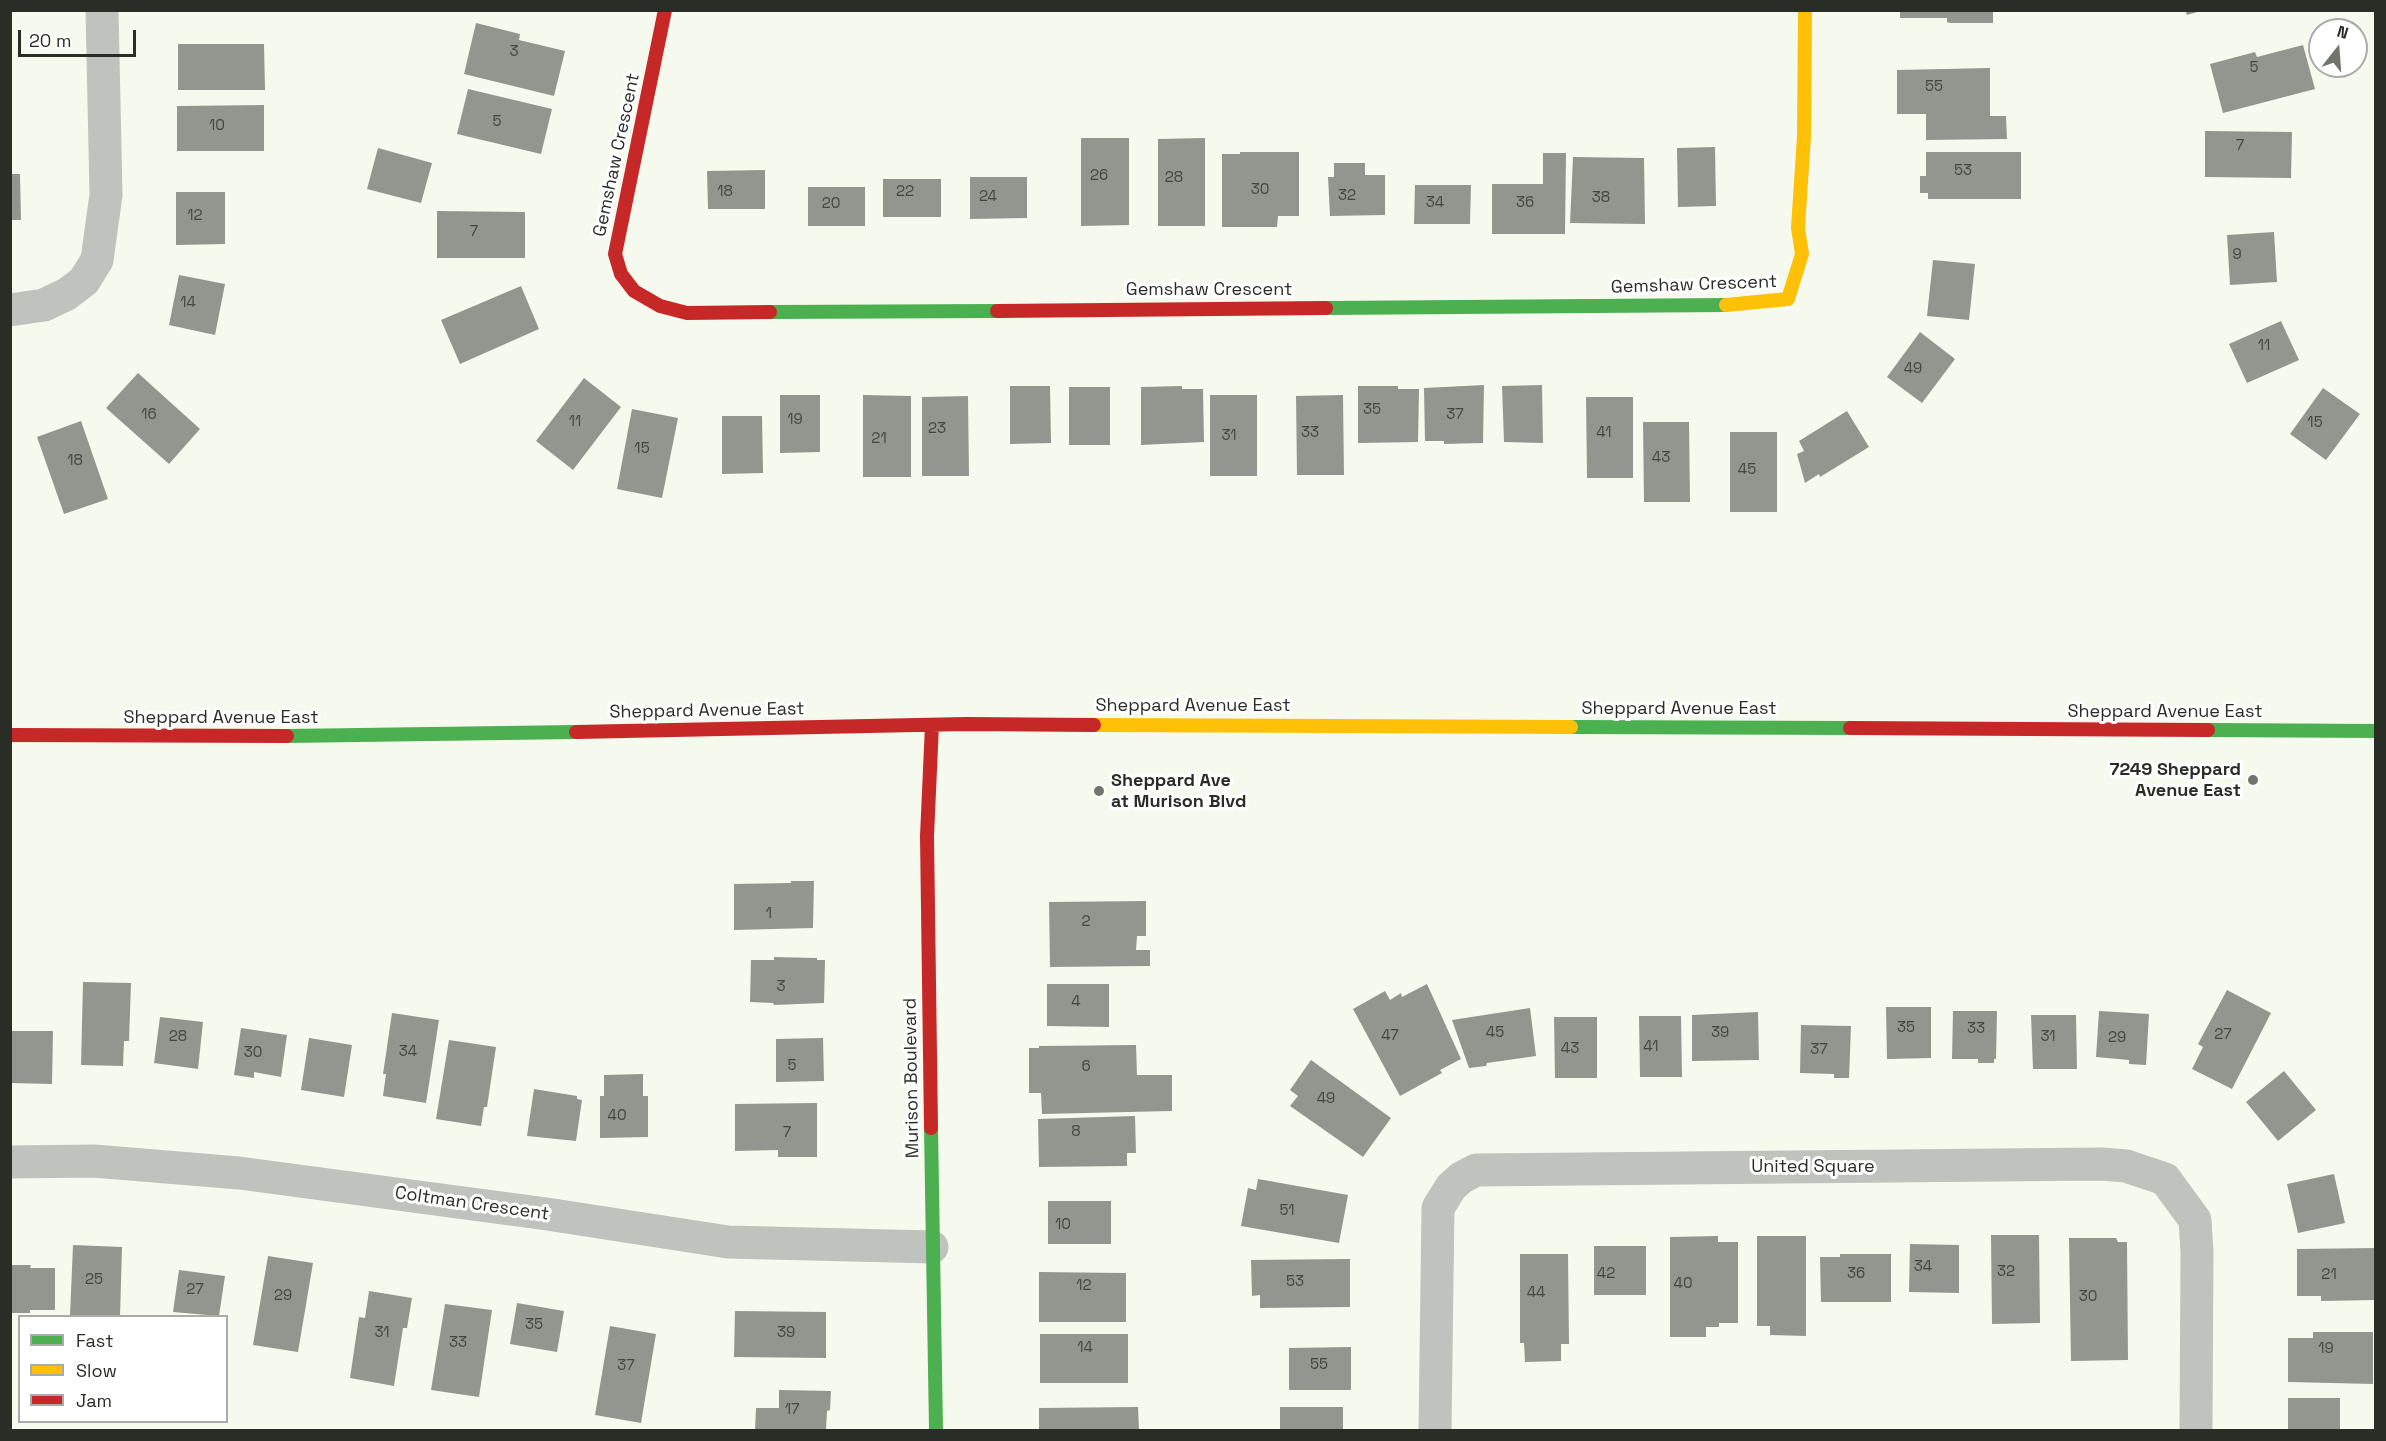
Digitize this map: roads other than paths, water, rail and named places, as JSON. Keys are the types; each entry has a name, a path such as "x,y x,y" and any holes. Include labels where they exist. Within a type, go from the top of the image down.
{"street":[{"path":"10,310 45,305 67,294 84,281 97,260 106,195 102,10"},
{"name":"Gemshaw Crescent","path":"665,10 615,254 621,274 634,291 660,306 687,313 1730,305 1761,304 1788,299 1802,254 1798,228 1804,136 1805,10"},
{"name":"Sheppard Avenue East","path":"10,735 360,736 932,725 1184,724 2376,731"},
{"name":"Murison Boulevard","path":"932,725 927,836 936,1431"},
{"name":"Coltman Crescent","path":"10,1162 94,1161 239,1173 547,1214 728,1242 933,1247"},
{"name":"United Square","path":"1435,1431 1438,1208 1451,1187 1461,1178 1476,1170 2102,1164 2126,1166 2165,1179 2195,1220 2198,1252 2196,1431"}],"place":[{"name":"7249 Sheppard Avenue East","path":"2253,780"},
{"name":"Sheppard Ave at Murison Blvd","path":"1099,791"}]}
